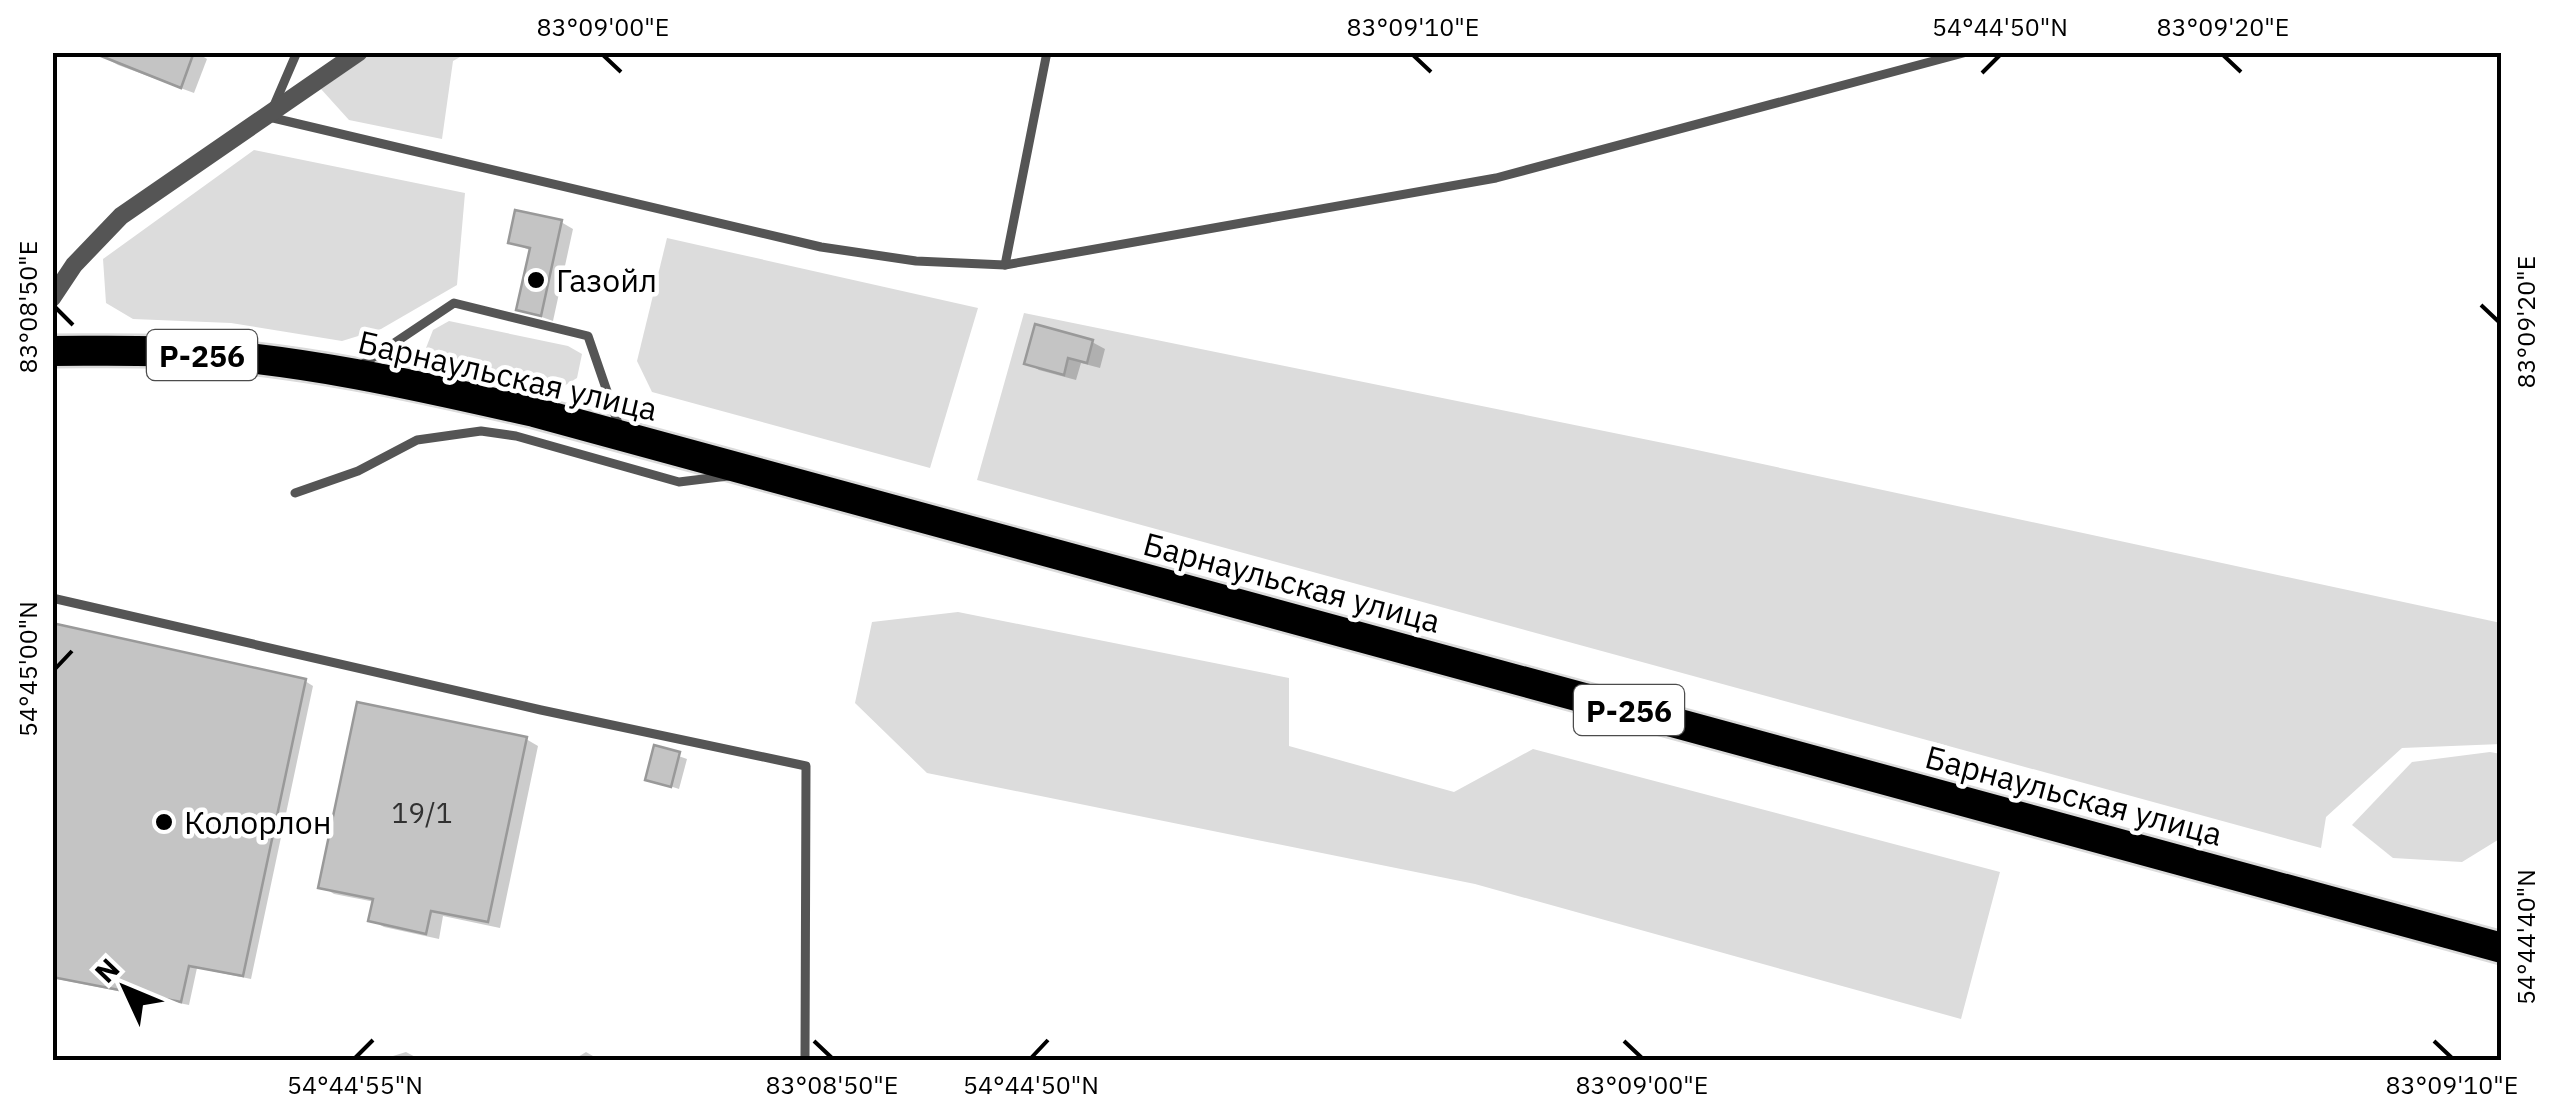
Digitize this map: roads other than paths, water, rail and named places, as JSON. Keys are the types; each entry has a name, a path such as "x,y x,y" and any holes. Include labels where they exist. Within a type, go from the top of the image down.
{"highway":[{"name":"Барнаульская улица","path":"52,351 178,352 350,372 534,412 2502,948"}],"street":[{"path":"52,298 74,265 121,216 359,52"}],"lane":[{"path":"297,52 269,117 821,247 916,261 1005,265 1496,178 1967,52"},
{"path":"1005,265 1048,52"},
{"path":"350,372 454,302 588,336 622,436"},
{"path":"295,493 358,471 417,440 481,431 516,436 679,482 757,473"},
{"path":"52,598 806,766 805,1060"}],"place":[{"name":"Газойл","path":"536,280"},
{"name":"Колорлон","path":"164,822"}]}
